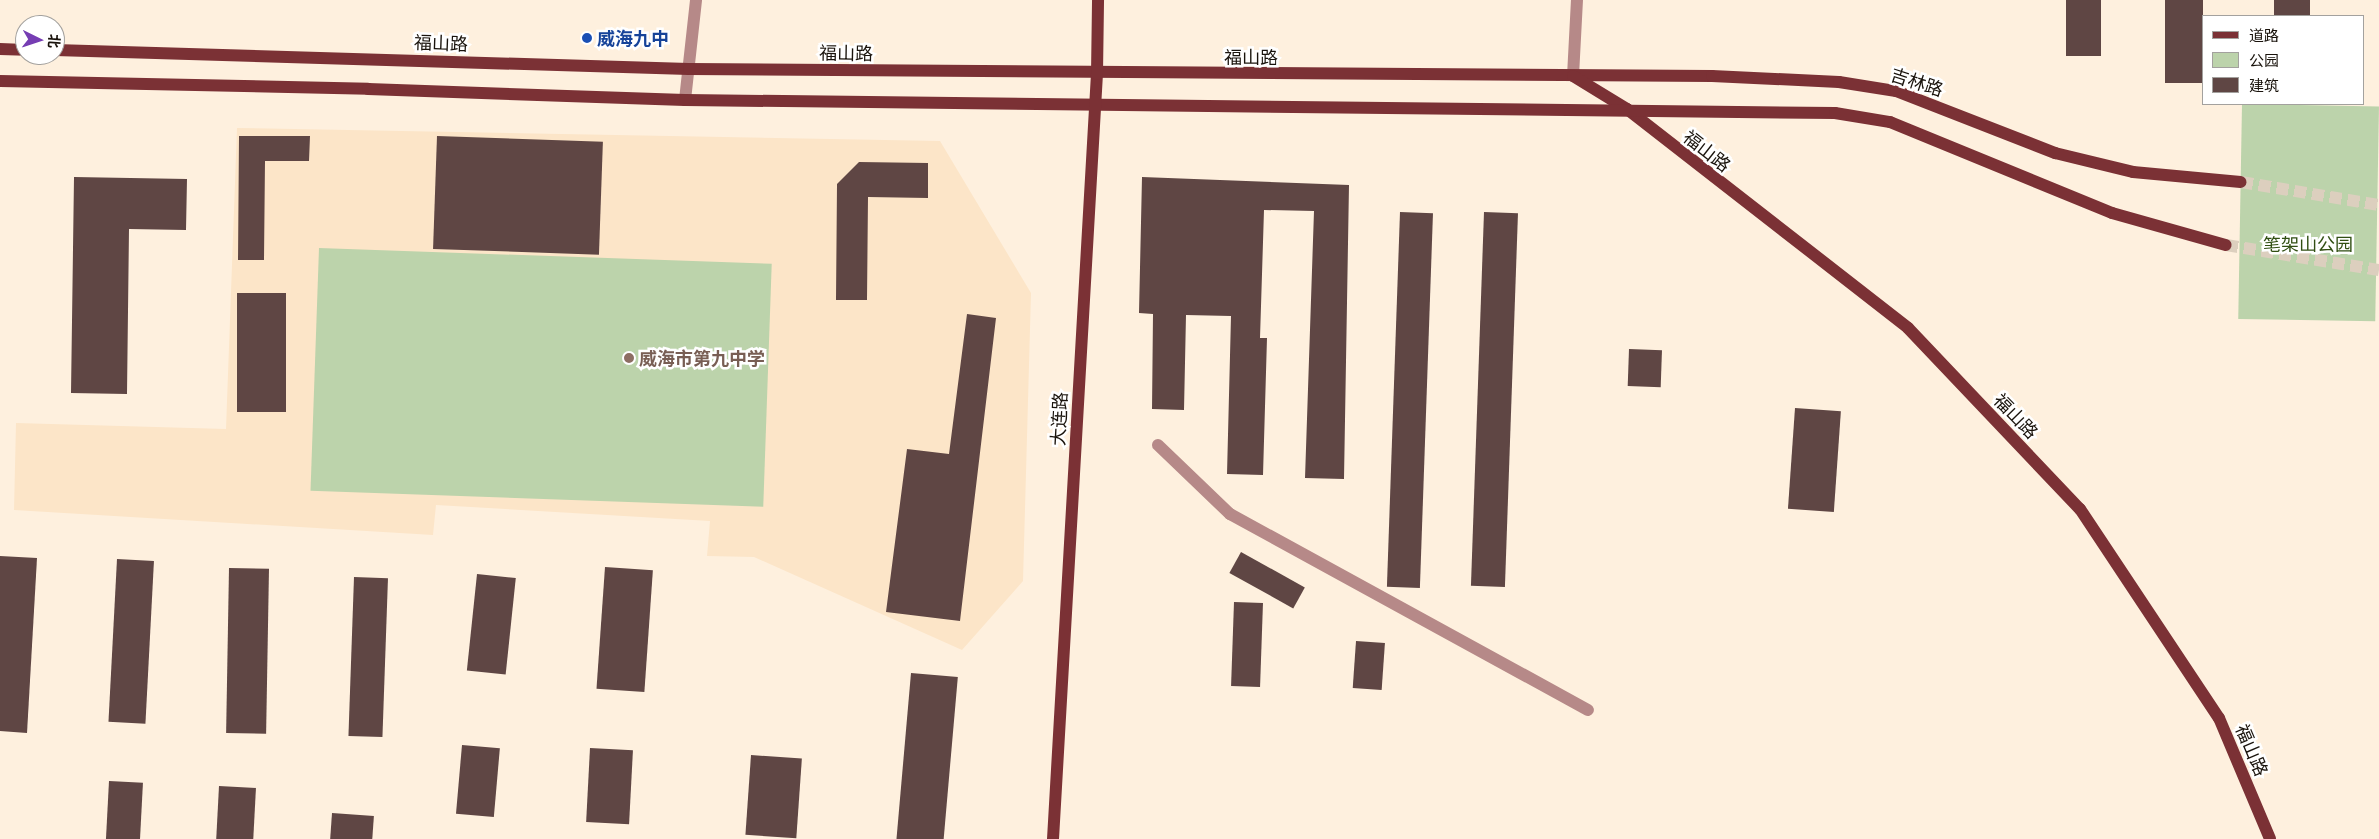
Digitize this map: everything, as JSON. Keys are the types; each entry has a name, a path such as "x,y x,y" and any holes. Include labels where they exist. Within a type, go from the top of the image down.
{"main road":[{"name":"大连路","path":"1053,839 1097,74 1098,0"},
{"path":"0,49 15,50"},
{"name":"福山路","path":"65,50 689,69 1097,74 1573,76 1627,109 1908,328 2080,509 2219,718 2270,839"},
{"name":"吉林路","path":"1573,76 1712,76 1839,82 1896,91 2055,153 2133,172 2241,182"},
{"path":"0,81 368,89 685,100 1094,106 1627,109 1835,113 1890,122 2112,213 2226,244"}],"street":[{"path":"685,100 696,0"},
{"path":"1573,76 1577,0"},
{"path":"1158,445 1230,514 1588,710"}],"shaded area":[{"name":"威海市第九中学","path":"237,128 940,141 1031,293 1023,581 962,650 754,557 707,556 710,521 436,505 433,535 14,510 16,423 226,429"}],"green space":[{"name":"笔架山公园","path":"2242,105 2379,106 2375,321 2238,319"},
{"path":"319,248 772,264 763,507 311,491"}],"building":[{"path":"2066,0 2101,0 2101,56 2066,56"},
{"path":"2165,0 2203,0 2202,83 2165,83"},
{"path":"2274,0 2310,0 2310,15 2274,15"},
{"path":"239,136 310,136 309,161 265,161 264,260 238,260"},
{"path":"437,136 603,142 599,255 433,249"},
{"path":"859,162 928,163 928,198 868,197 867,300 836,300 837,184"},
{"path":"74,177 187,179 186,230 129,229 127,394 71,393"},
{"path":"1142,177 1349,185 1344,479 1305,478 1314,211 1264,210 1260,338 1267,338 1263,475 1227,474 1231,316 1186,315 1184,410 1152,409 1153,314 1139,313"},
{"path":"1400,212 1433,213 1420,588 1387,587"},
{"path":"1484,212 1518,213 1505,587 1471,586"},
{"path":"237,293 286,293 286,412 237,412"},
{"path":"967,314 996,318 960,621 886,612 907,449 949,454"},
{"path":"1629,349 1662,350 1661,387 1628,386"},
{"path":"1795,408 1841,411 1834,512 1788,509"},
{"path":"1241,552 1305,587 1293,608 1229,573"},
{"path":"0,556 37,558 27,733 0,731"},
{"path":"117,559 154,561 145,724 108,722"},
{"path":"605,567 653,570 644,692 596,689"},
{"path":"229,568 269,569 266,734 226,733"},
{"path":"477,574 516,578 506,675 467,670"},
{"path":"354,577 388,578 382,737 348,736"},
{"path":"1234,602 1263,603 1260,687 1231,686"},
{"path":"1356,641 1385,643 1382,690 1353,688"},
{"path":"911,673 958,677 944,839 896,839"},
{"path":"462,745 500,748 494,817 456,814"},
{"path":"590,748 633,750 629,824 586,822"},
{"path":"751,755 802,759 796,838 745,835"},
{"path":"109,781 143,783 140,839 106,839"},
{"path":"219,786 256,788 253,839 216,839"},
{"path":"332,813 374,816 372,839 330,839"}],"tunnel":[{"path":"2241,182 2379,205"},
{"path":"2226,245 2379,270"}],"place":[{"name":"威海九中","path":"587,38"},
{"name":"威海市第九中学","path":"629,358"}]}
